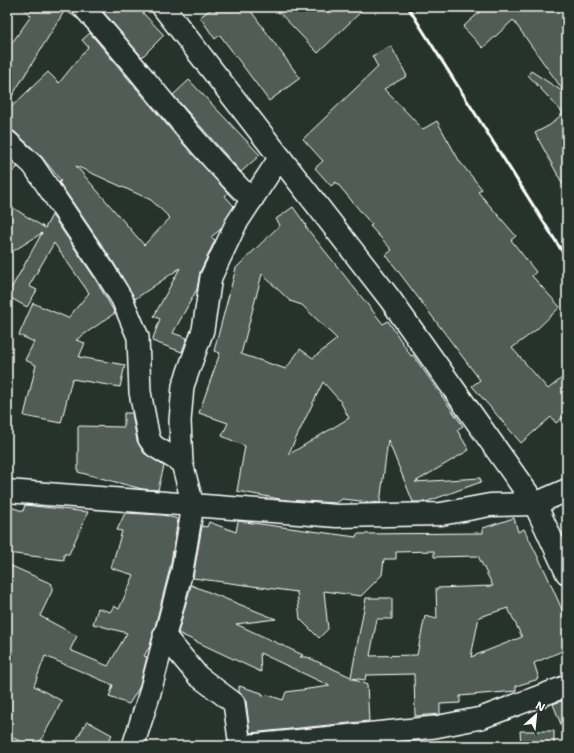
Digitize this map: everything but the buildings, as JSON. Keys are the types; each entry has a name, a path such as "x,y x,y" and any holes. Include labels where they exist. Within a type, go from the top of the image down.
{"main road":[{"path":"163,7 390,299 535,504 567,573"},
{"path":"7,491 345,516 441,514 490,505 535,504 567,490"}],"street":[{"path":"83,7 182,125 229,178 252,200"},
{"path":"7,141 33,166 122,299 138,337 140,392 149,439 154,446 182,462"},
{"path":"133,746 149,696 182,571 193,505 182,462 180,422 183,386 202,330 211,277 236,224 280,157"},
{"path":"164,635 198,676 234,703 240,746 356,736 395,729 435,727 481,718 567,686"}],"railway":[{"path":"408,7 567,259"}]}
